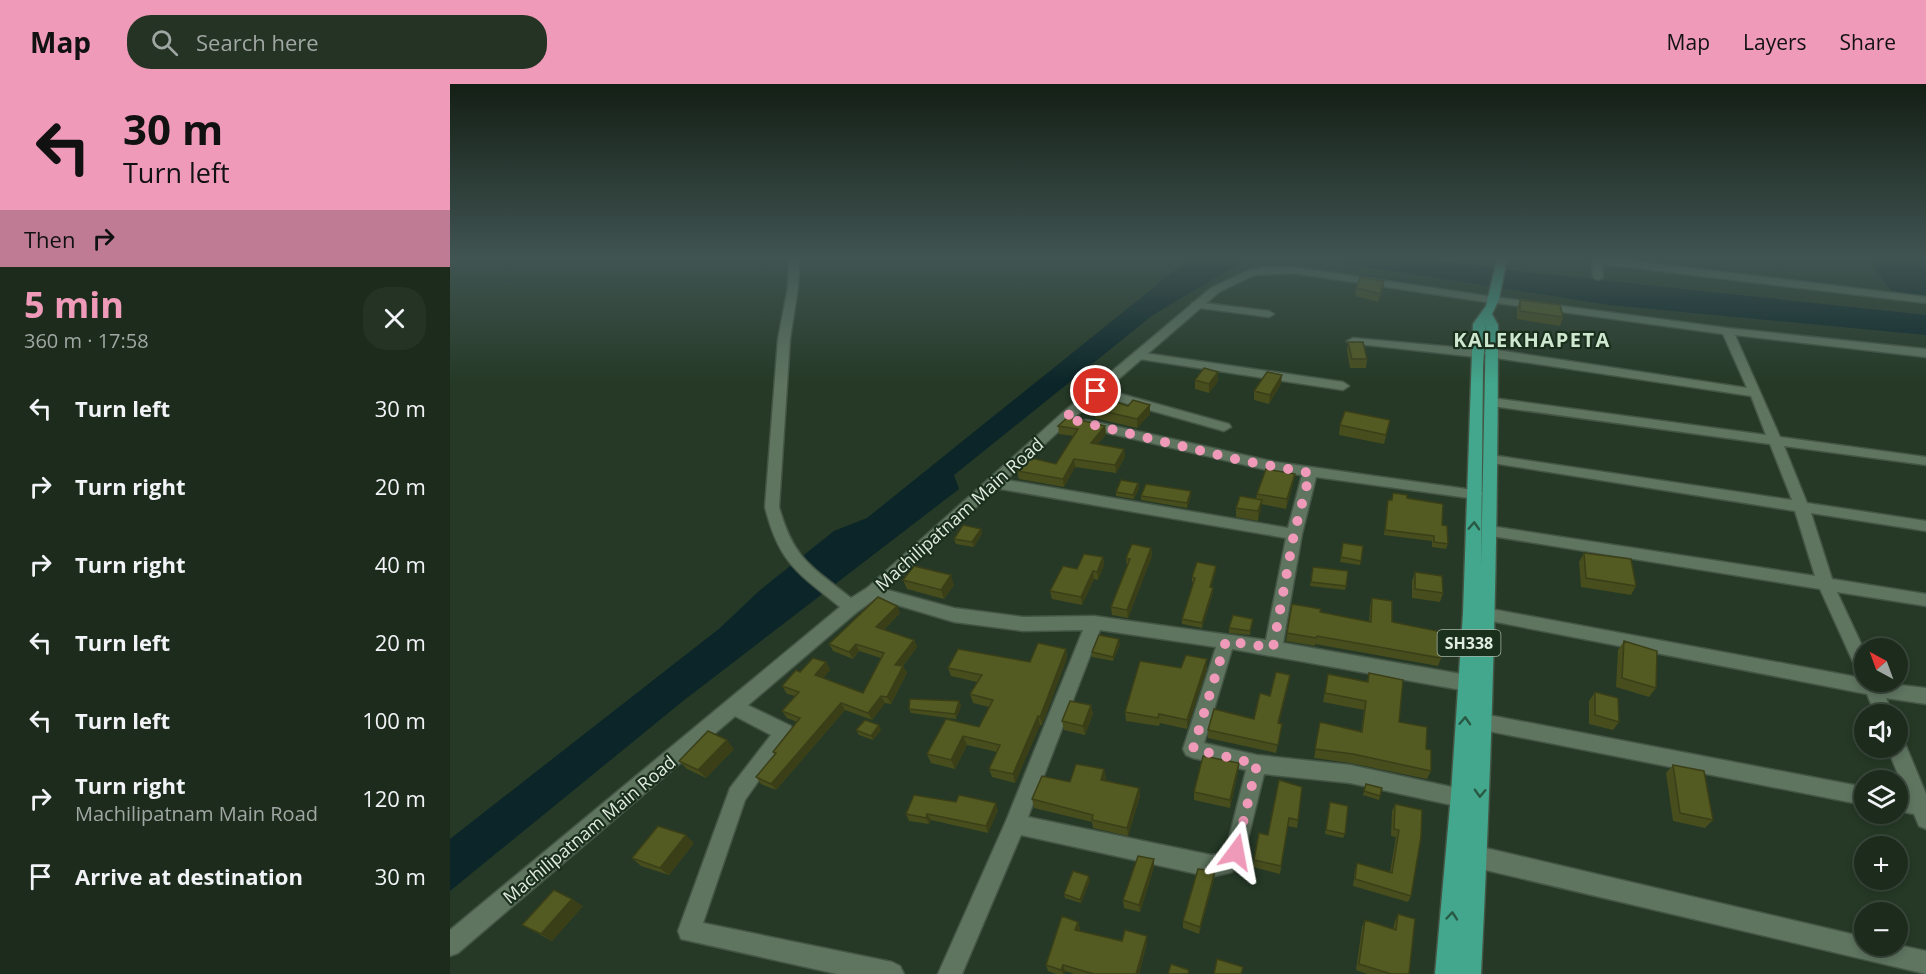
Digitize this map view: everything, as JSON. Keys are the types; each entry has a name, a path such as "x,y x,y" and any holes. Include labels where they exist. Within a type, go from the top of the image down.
{"main road":[{"name":"SH338","path":"1447,974 1461,798 1476,494 1478,401 1483,353 1492,325 1492,303"},
{"name":"SH338","path":"1469,974 1477,857 1490,531 1491,402 1483,353"}],"street":[{"path":"791,301 784,339 772,507 779,534 795,562 846,604"},
{"name":"Machilipatnam Main Road","path":"450,945 735,706 846,604 873,592 1065,418 1202,301"},
{"name":"Machilipatnam Main Road","path":"1477,301 1926,353"},
{"path":"1196,305 1269,314"},
{"path":"1727,331 1756,393 1801,505 1825,583 1854,646"},
{"path":"1353,341 1483,353 1756,393"},
{"path":"1137,356 1343,386"},
{"path":"1096,391 1224,428"},
{"path":"1491,402 1926,461"},
{"path":"1065,418 1239,460 1310,473 1476,494"},
{"path":"1491,459 1926,526"},
{"path":"1273,648 1294,534 1310,473"},
{"path":"995,483 1294,534"},
{"path":"1490,531 1926,600"},
{"path":"873,592 954,615 1023,624 1094,623 1273,648 1467,683"},
{"path":"1486,614 1854,682"},
{"path":"950,974 1015,824 1094,623"},
{"path":"1226,641 1193,749 1257,764 1350,774 1461,798"},
{"path":"1906,692 1926,696"},
{"path":"735,706 784,732 737,795 689,931 892,974"},
{"path":"1483,722 1854,793"},
{"path":"1902,758 1924,811"},
{"path":"1015,824 1211,866 1224,864 1236,852 1257,764"},
{"path":"1908,805 1924,811"},
{"path":"1477,857 1926,963"}],"water":[{"path":"1137,301 1177,301 1153,315 954,475 959,489 683,701 450,891 450,839 720,628 759,591 834,531 867,518"},
{"path":"1581,301 1791,301 1926,315 1926,335"}],"building":[{"path":"1520,301 1560,305 1563,317 1520,311"},
{"path":"1348,342 1363,342 1367,359 1352,359"},
{"path":"1204,368 1218,372 1209,384 1195,380"},
{"path":"1267,372 1282,375 1270,395 1254,391"},
{"path":"1105,398 1128,406 1133,400 1150,405 1137,419 1094,409"},
{"path":"1345,411 1390,420 1386,435 1340,425"},
{"path":"1068,417 1105,426 1091,443 1124,449 1115,465 1074,459 1063,479 1017,471 1027,457 1056,464 1078,429 1058,426"},
{"path":"1266,469 1295,474 1287,499 1257,494"},
{"path":"1121,480 1138,483 1133,495 1116,492"},
{"path":"1146,484 1191,491 1187,503 1141,496"},
{"path":"1393,493 1407,495 1407,498 1443,504 1442,525 1447,526 1448,544 1434,542 1434,536 1385,530 1388,500 1392,500"},
{"path":"1240,496 1262,500 1258,511 1236,508"},
{"path":"963,525 981,529 972,542 954,539"},
{"path":"1343,543 1363,546 1361,561 1341,557"},
{"path":"1132,544 1151,548 1127,610 1111,607 1130,559 1126,558"},
{"path":"1584,553 1631,559 1636,586 1586,578"},
{"path":"1084,554 1103,557 1097,572 1093,571 1081,597 1050,591 1063,566 1077,569"},
{"path":"1197,562 1216,566 1210,587 1213,588 1202,623 1182,619 1195,578 1192,577"},
{"path":"914,566 951,575 941,590 903,580"},
{"path":"1313,567 1348,571 1346,586 1311,582"},
{"path":"1415,572 1442,576 1443,593 1415,589"},
{"path":"878,597 897,606 876,627 914,640 895,665 903,666 887,697 881,696 868,713 841,703 771,784 756,777 800,718 782,711 799,692 782,686 796,670 800,672 813,658 826,662 815,675 863,693 884,653 856,644 849,652 829,644"},
{"path":"1372,598 1392,601 1392,622 1442,632 1441,658 1317,636 1316,638 1287,633 1292,604 1371,622"},
{"path":"1233,615 1253,619 1250,631 1229,628"},
{"path":"1099,635 1119,639 1113,657 1092,652"},
{"path":"1624,641 1657,651 1656,688 1622,678"},
{"path":"1038,643 1066,649 1040,717 1038,716 1013,774 989,769 1000,745 963,736 951,760 927,754 946,719 979,727 993,700 970,694 982,675 948,668 958,649 1030,662"},
{"path":"1186,655 1207,659 1187,720 1159,714 1158,718 1125,712 1140,661 1181,668"},
{"path":"1276,672 1290,675 1278,723 1282,724 1278,745 1208,730 1214,709 1254,719 1260,693 1270,696"},
{"path":"1369,673 1403,680 1399,722 1427,727 1426,749 1431,750 1431,771 1353,754 1315,749 1320,722 1362,732 1366,701 1325,693 1328,674 1368,682"},
{"path":"1595,692 1618,698 1619,722 1595,715"},
{"path":"910,699 959,701 955,714 909,709"},
{"path":"1070,701 1091,705 1083,726 1062,721"},
{"path":"865,720 879,725 871,736 856,730"},
{"path":"708,731 727,740 698,770 679,761"},
{"path":"1203,756 1239,763 1230,800 1194,792"},
{"path":"1076,764 1104,769 1101,780 1139,788 1127,828 1092,820 1093,815 1032,799 1042,776 1070,782"},
{"path":"1673,765 1704,771 1713,820 1680,813"},
{"path":"1279,780 1302,787 1298,820 1289,818 1281,866 1254,860 1259,833 1268,835"},
{"path":"1366,784 1382,788 1380,796 1364,791"},
{"path":"914,795 956,802 959,795 996,803 986,826 927,814 926,818 906,814"},
{"path":"1330,802 1348,806 1345,834 1326,830"},
{"path":"1395,804 1422,810 1421,837 1411,896 1355,879 1357,863 1392,873 1399,830 1394,829"},
{"path":"658,826 686,835 660,868 632,858"},
{"path":"1138,856 1154,859 1139,905 1123,900"},
{"path":"1198,869 1215,871 1200,927 1183,921"},
{"path":"1073,871 1089,876 1080,900 1064,894"},
{"path":"554,890 572,899 541,934 522,925"},
{"path":"1398,914 1415,919 1409,974 1391,974 1359,964 1365,920 1396,930"},
{"path":"1062,916 1078,922 1075,930 1122,941 1125,930 1147,936 1136,974 1094,974 1063,965 1061,970 1046,965"},
{"path":"1217,959 1243,967 1241,974 1214,974"},
{"path":"1171,964 1189,970 1188,974 1168,974"}],"district":[{"name":"KALEKHAPETA","path":"1532,339"}],"route":[{"path":"1096,391 1065,418 1239,460 1310,473 1294,534 1273,648 1226,641 1193,749 1257,764 1236,852"}]}
